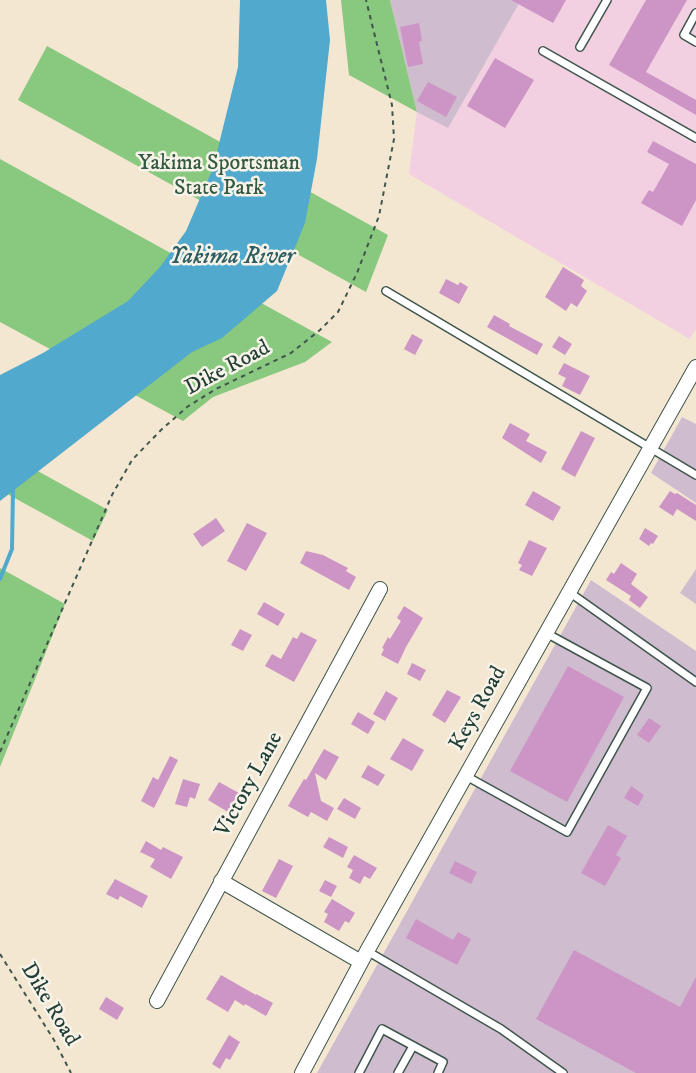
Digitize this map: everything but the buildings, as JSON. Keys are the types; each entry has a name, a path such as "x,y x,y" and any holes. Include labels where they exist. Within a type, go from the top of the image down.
{"street":[{"name":"Keys Road","path":"306,1071 364,956 696,367"},
{"name":"Victory Lane","path":"157,1001 380,589"},
{"path":"221,881 364,956"}],"lane":[{"path":"580,47 607,0"},
{"path":"696,13 684,35 696,42"},
{"path":"543,51 696,138"},
{"path":"386,291 696,475"},
{"path":"569,592 696,682"},
{"path":"466,776 567,832 647,688 546,633"},
{"path":"364,956 501,1029 563,1073"},
{"path":"358,1073 382,1029 443,1062 438,1073"},
{"path":"398,1073 413,1046"}],"path":[{"name":"Dike Road","path":"0,752 112,495 132,460 187,407 216,389 291,353 320,330 338,312 357,273 379,216 394,139 392,105 366,0"},
{"name":"Dike Road","path":"0,954 54,1040 71,1073"}],"shaded area":[{"path":"390,0 521,0 448,128 417,112"},
{"path":"521,0 696,0 696,329 690,339 409,174 417,112 448,127"},
{"path":"682,417 696,424 696,503 651,473"},
{"path":"696,569 696,604 680,593"},
{"path":"591,580 696,651 696,1073 317,1073"}],"green space":[{"path":"341,0 390,0 417,112 349,75"},
{"name":"Yakima Sportsman State Park","path":"47,46 388,235 366,292 18,100"},
{"name":"Yakima Sportsman State Park","path":"0,159 332,342 305,362 213,397 183,421 0,322"},
{"path":"0,450 108,510 93,541 0,490"},
{"path":"0,568 65,604 0,767"}],"water":[{"name":"Yakima River","path":"240,0 326,0 330,40 317,159 305,223 277,291 222,338 192,352 0,501 0,375 43,353 128,301 160,267 186,231 213,168 238,67"}],"waterway":[{"path":"0,579 12,549 13,489"}]}
